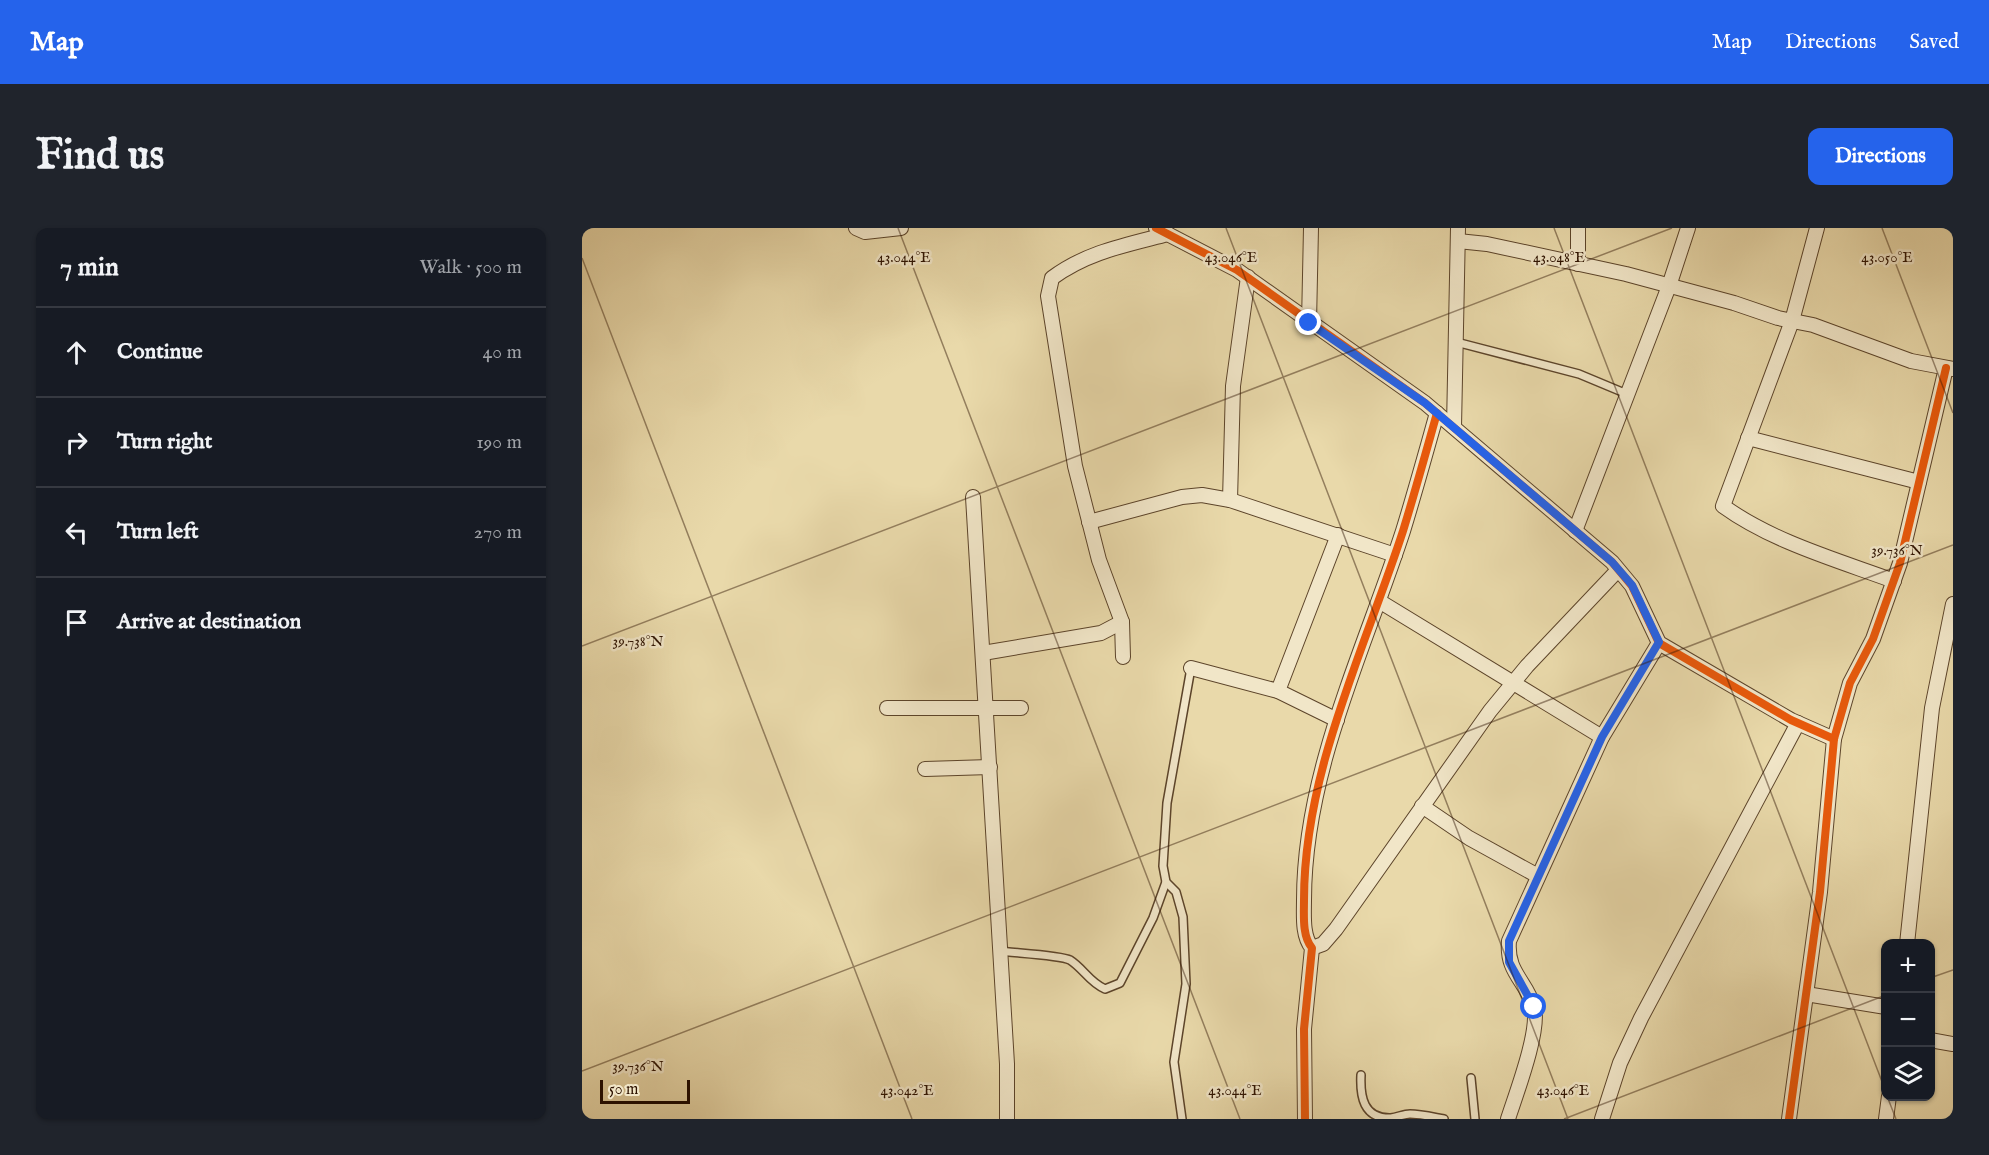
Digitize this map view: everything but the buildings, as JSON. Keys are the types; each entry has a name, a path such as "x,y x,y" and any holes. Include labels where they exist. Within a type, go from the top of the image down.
{"street":[{"path":"856,228 865,232 901,228"},
{"path":"1309,323 1311,228"},
{"path":"1578,228 1578,264"},
{"path":"1575,531 1669,286 1688,228"},
{"path":"1817,228 1792,321 1723,507 1740,518 1802,547 1894,581"},
{"path":"1123,657 1122,622 1100,560 1075,466 1048,296 1052,278 1069,265 1099,251 1162,231 1248,278 1454,427 1618,570 1632,585 1659,642 1798,723 1834,738"},
{"path":"1454,427 1458,234 1487,244 1669,286 1813,325 1911,361 1949,369 1894,581 1873,639 1850,683 1834,738 1820,892 1789,1119"},
{"path":"1230,500 1233,386 1248,278"},
{"path":"1305,1119 1304,1029 1312,948 1308,942 1304,919 1304,860 1313,807 1338,720 1395,555 1437,413"},
{"path":"1748,438 1919,483"},
{"path":"1089,522 1182,497 1202,495 1230,500 1395,555"},
{"path":"973,497 987,709 1007,1119"},
{"path":"1278,691 1338,535"},
{"path":"1312,948 1323,944 1336,930 1490,711 1618,570"},
{"path":"1378,601 1602,737"},
{"path":"1908,939 1932,708 1953,604"},
{"path":"983,653 1101,633 1122,622"},
{"path":"1508,1119 1537,1022 1529,995 1509,962 1509,941 1602,737 1659,642"},
{"path":"1191,668 1278,691 1338,720"},
{"path":"887,708 1021,708"},
{"path":"1602,1119 1620,1063 1641,1018 1798,723"},
{"path":"925,770 990,767"},
{"path":"1422,806 1469,838 1538,876"},
{"path":"1806,994 1881,1006"},
{"path":"1935,1041 1953,1044"},
{"path":"1886,1119 1888,1101"}],"lane":[{"path":"1456,342 1579,374 1627,394"},
{"path":"1000,951 1068,958 1083,970 1092,983 1105,989 1120,983 1153,918 1166,882 1163,866 1167,803 1191,668"},
{"path":"1166,882 1176,892 1183,917 1186,984 1174,1062 1182,1119"},
{"path":"1361,1075 1360,1097 1365,1108 1373,1114 1389,1118 1410,1114 1444,1119"},
{"path":"1471,1078 1474,1119"}],"cycle path":[{"path":"1156,228 1237,270 1425,403 1612,562 1632,586 1659,643 1791,720 1834,739"},
{"path":"1789,1119 1820,892 1834,739 1850,683 1873,639 1900,563 1946,368"},
{"path":"1305,1119 1304,1029 1312,948 1305,931 1304,900 1307,852 1314,805 1339,712 1403,531 1437,413"}],"route":[{"path":"1309,323 1425,403 1612,562 1632,585 1659,642 1602,737 1509,941 1509,962 1534,1007"}]}
